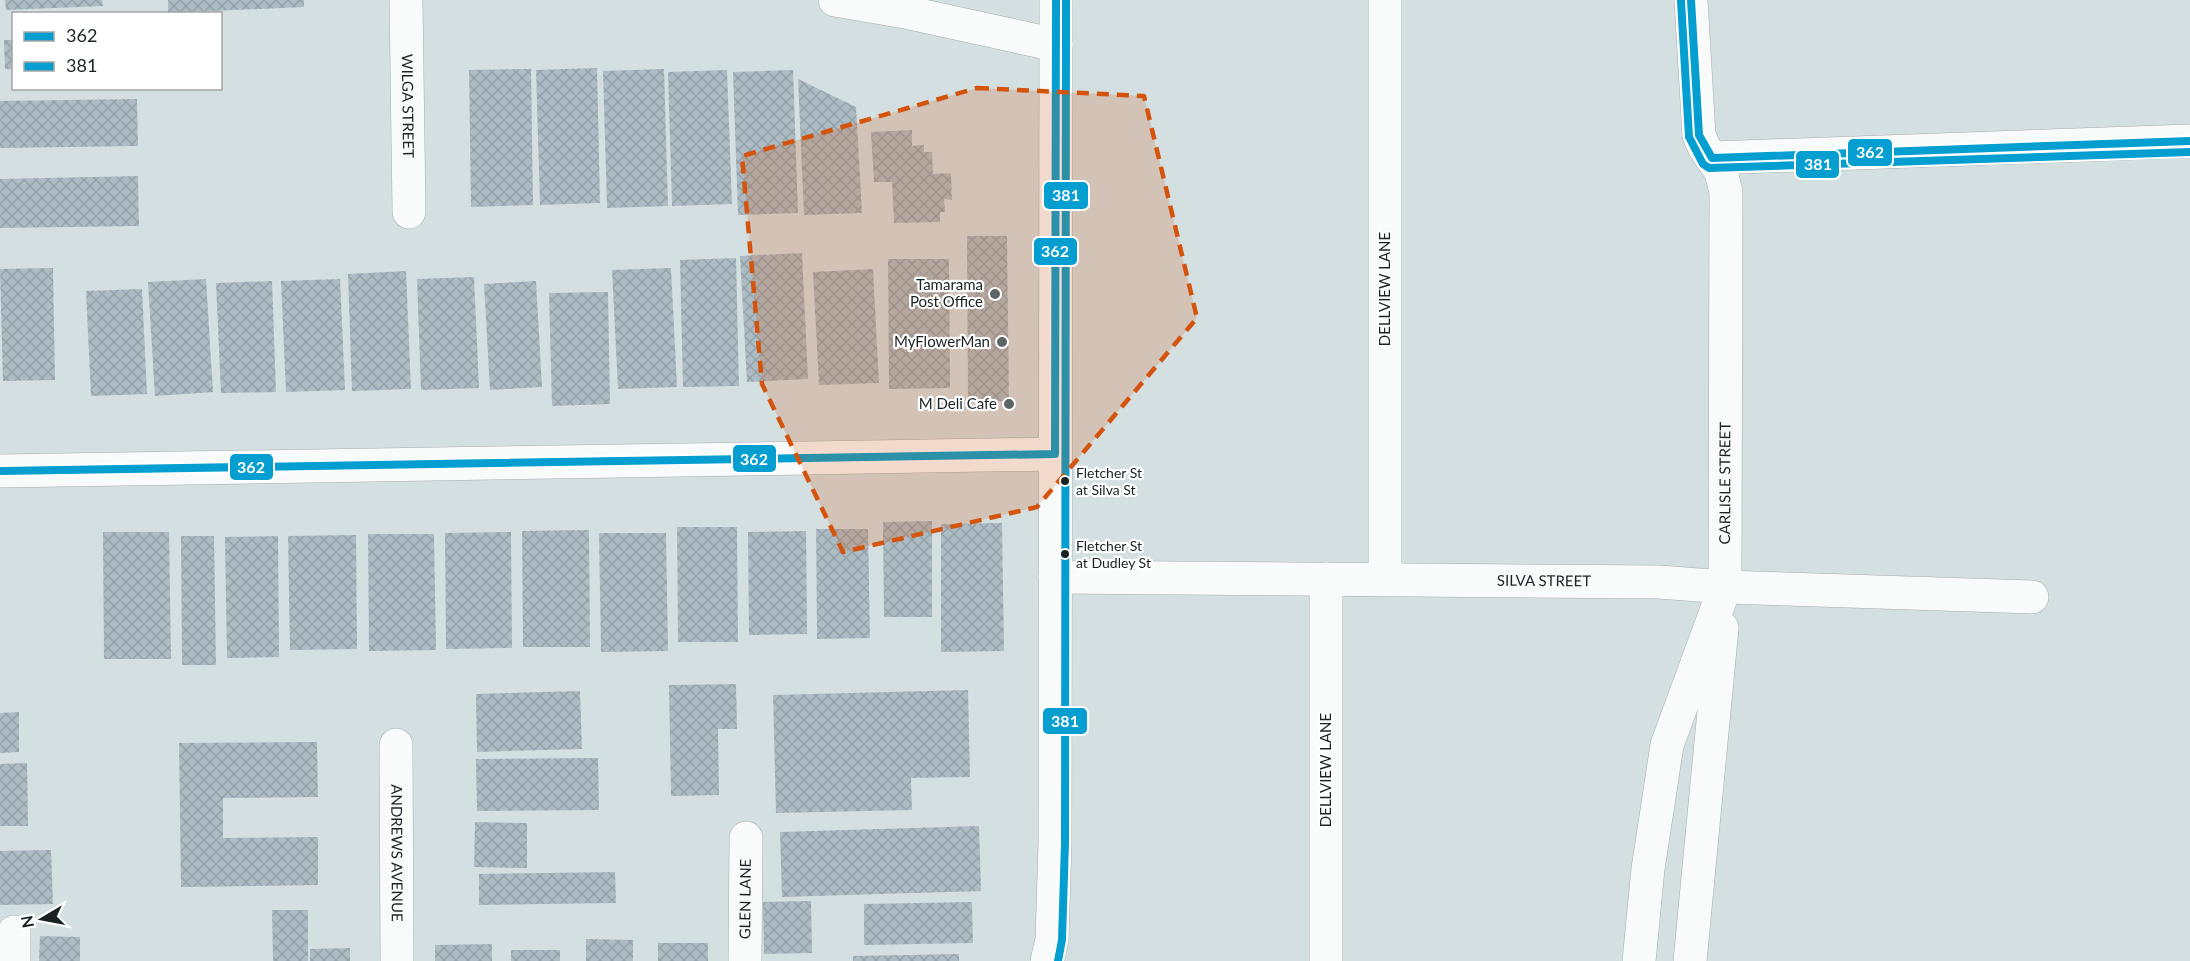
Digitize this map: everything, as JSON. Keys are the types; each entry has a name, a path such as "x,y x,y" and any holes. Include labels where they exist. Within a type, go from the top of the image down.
{"street":[{"name":"WILGA STREET","path":"406,0 409,212"},
{"path":"835,0 905,12 1056,45"},
{"path":"1047,961 1054,908 1056,0"},
{"name":"DELLVIEW LANE","path":"1385,0 1385,579"},
{"name":"CARLISLE STREET","path":"1639,961 1648,869 1667,746 1725,587 1726,192 1721,172 1699,135 1691,0"},
{"path":"1712,158 2190,141"},
{"path":"0,471 1055,454"},
{"name":"SILVA STREET","path":"1055,577 1659,582 1725,587 2032,597"},
{"name":"DELLVIEW LANE","path":"1326,579 1326,961"},
{"path":"1690,961 1717,698 1725,587"},
{"name":"ANDREWS AVENUE","path":"396,745 397,961"},
{"name":"GLEN LANE","path":"745,961 746,838"}],"highlighted area":[{"path":"977,88 1144,96 1197,318 1037,507 843,552 762,384 742,156"}],"building":[{"path":"5,0 102,0 103,6 6,10"},
{"path":"168,0 304,0 304,7 168,12"},
{"path":"4,40 12,40 12,69 5,69"},
{"path":"597,68 600,203 540,205 536,70"},
{"path":"531,69 533,205 471,207 469,70"},
{"path":"664,69 668,206 607,208 603,71"},
{"path":"727,70 732,204 672,206 668,72"},
{"path":"793,70 798,213 738,215 733,72"},
{"path":"798,79 856,107 862,213 804,215"},
{"path":"137,99 138,146 0,148 0,101"},
{"path":"912,130 912,146 924,145 924,152 932,152 933,174 951,173 952,200 944,199 945,212 940,212 940,222 894,223 892,182 874,182 871,132"},
{"path":"138,176 139,226 0,228 0,179"},
{"path":"967,236 1007,236 1009,401 968,402"},
{"path":"802,253 808,379 747,382 740,256"},
{"path":"736,258 739,386 683,387 680,260"},
{"path":"888,259 949,259 950,388 889,389"},
{"path":"53,268 55,380 3,381 0,269"},
{"path":"671,268 677,387 618,389 612,270"},
{"path":"873,269 879,383 819,385 813,272"},
{"path":"406,271 411,389 352,391 348,274"},
{"path":"474,277 479,388 421,390 417,279"},
{"path":"206,279 213,392 155,396 148,282"},
{"path":"340,279 345,390 286,392 281,281"},
{"path":"272,281 276,392 221,393 216,283"},
{"path":"536,281 542,387 490,390 484,284"},
{"path":"142,289 147,394 91,396 86,291"},
{"path":"608,292 610,404 552,406 549,293"},
{"path":"932,521 932,617 884,617 883,522"},
{"path":"1002,523 1004,651 941,652 941,524"},
{"path":"677,527 737,527 738,642 678,642"},
{"path":"816,529 868,529 870,638 817,639"},
{"path":"589,530 590,647 523,647 522,531"},
{"path":"806,531 807,634 749,635 748,532"},
{"path":"103,532 169,532 171,659 104,659"},
{"path":"511,532 512,648 446,649 445,533"},
{"path":"599,533 666,533 668,651 601,652"},
{"path":"368,534 434,534 436,650 369,651"},
{"path":"356,535 357,649 290,650 288,536"},
{"path":"181,536 214,536 216,665 182,665"},
{"path":"278,536 279,657 227,658 225,537"},
{"path":"736,684 737,729 718,729 719,795 671,796 669,685"},
{"path":"968,690 970,777 911,778 912,810 776,813 773,695"},
{"path":"580,691 582,749 477,752 476,694"},
{"path":"19,712 19,752 0,753 0,713"},
{"path":"317,742 318,797 223,798 223,838 318,837 318,885 181,887 179,743"},
{"path":"598,758 599,810 477,811 476,759"},
{"path":"27,763 28,826 0,826 0,764"},
{"path":"475,822 527,823 527,868 474,867"},
{"path":"979,826 981,891 782,897 780,832"},
{"path":"51,850 53,904 0,905 0,851"},
{"path":"615,872 616,903 479,905 479,874"},
{"path":"811,901 812,953 764,954 763,902"},
{"path":"972,902 973,943 864,945 864,904"},
{"path":"272,910 308,910 308,961 273,961"},
{"path":"40,936 80,937 80,961 39,961"},
{"path":"586,939 633,940 633,961 586,961"},
{"path":"658,943 708,943 708,961 658,961"},
{"path":"492,944 492,961 435,961 435,945"},
{"path":"350,948 350,961 310,961 310,949"},
{"path":"511,950 560,950 560,961 511,961"},
{"path":"959,954 959,961 853,961 853,956"}],"transit line":[{"name":"362","path":"0,471 1055,454 1056,0"},
{"name":"381","path":"1058,961 1062,940 1065,842 1066,0"},
{"name":"362","path":"1691,0 1699,135 1712,158 2190,141"},
{"name":"381","path":"1681,1 1689,137 1703,164 1709,168 2190,152"}],"place":[{"name":"Tamarama Post Office","path":"995,294"},
{"name":"MyFlowerMan","path":"1002,342"},
{"name":"M Deli Cafe","path":"1009,404"},
{"name":"Fletcher St at Silva St","path":"1065,481"},
{"name":"Fletcher St at Dudley St","path":"1065,554"}]}
